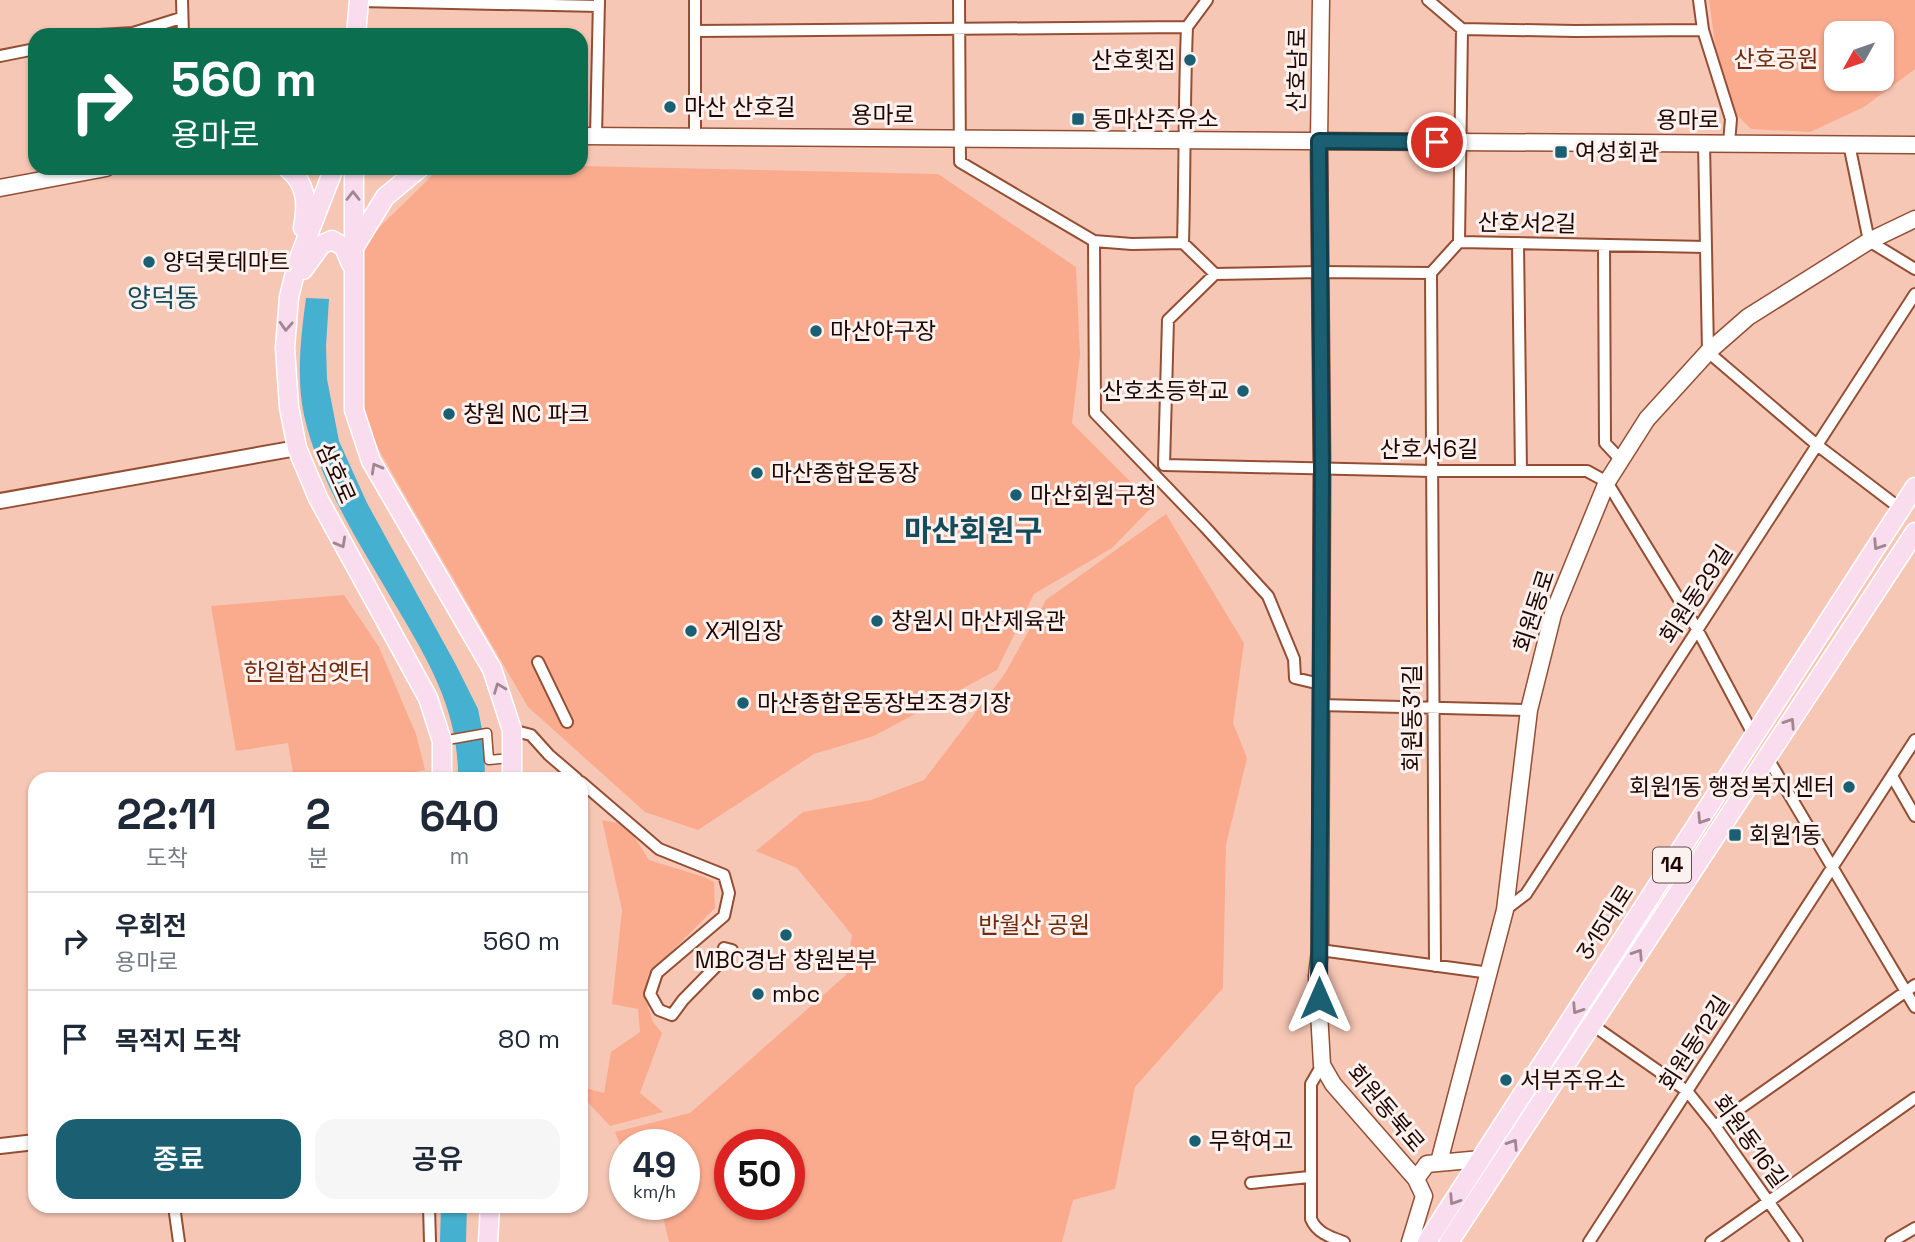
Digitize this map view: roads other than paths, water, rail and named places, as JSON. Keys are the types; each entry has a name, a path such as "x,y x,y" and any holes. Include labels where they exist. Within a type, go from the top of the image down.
{"main road":[{"path":"357,28 359,0"},
{"name":"산호남로","path":"1319,141 1321,0"},
{"name":"용마로","path":"589,136 1915,145"},
{"name":"회원동북로","path":"1319,141 1322,469 1320,950 1317,976 1322,1065 1334,1084 1416,1179"},
{"path":"0,188 69,175"},
{"path":"294,175 300,181 307,205 298,261"},
{"name":"삼호로","path":"331,175 298,261 286,323 286,378 297,448 342,545 399,642 428,698 446,740 443,772"},
{"name":"삼호로","path":"354,175 354,410 371,461 492,669 512,730 512,772"},
{"path":"354,249 385,197 412,175"},
{"name":"회원동로","path":"1439,1162 1505,911 1529,710 1553,614 1606,482 1647,419 1708,352 1748,317 1869,241 1915,219"},
{"path":"291,288 314,252 326,241 338,242 344,247 354,270"},
{"name":"3·15대로","path":"1427,1242 1915,488"},
{"name":"3·15대로","path":"1449,1242 1915,532"},
{"path":"1410,1242 1424,1196 1416,1179 1427,1164 1480,1159"},
{"path":"488,1242 490,1213"}],"street":[{"path":"182,0 182,28"},
{"path":"359,0 599,3 589,136"},
{"path":"695,0 695,136"},
{"path":"959,0 960,162 1094,241 1132,244 1183,243 1215,274"},
{"path":"1183,243 1183,113 1187,27 1207,0"},
{"path":"1428,0 1462,29 1703,30"},
{"path":"1699,0 1703,30 1731,119 1729,144"},
{"path":"149,28 181,18"},
{"path":"695,31 1187,27"},
{"path":"1459,242 1462,29"},
{"path":"0,56 28,50"},
{"path":"1704,143 1708,352 1817,445 1901,509"},
{"path":"1849,144 1869,241 1915,269"},
{"path":"1094,241 1095,413 1268,596 1294,659 1295,678 1320,684"},
{"name":"산호서2길","path":"1431,273 1459,242 1706,247"},
{"path":"1518,243 1521,471"},
{"path":"1604,245 1605,443 1621,460"},
{"path":"1160,480 1164,465 1168,320 1215,274 1431,273"},
{"name":"회원동31길","path":"1431,273 1435,965"},
{"name":"회원동29길","path":"1505,911 1526,894 1915,293"},
{"path":"0,501 297,448"},
{"name":"산호서6길","path":"1164,465 1432,471 1587,471 1606,482"},
{"path":"1606,482 1698,629 1754,736"},
{"path":"538,662 568,722"},
{"path":"1320,705 1529,710"},
{"path":"512,730 531,734 549,755 569,772"},
{"path":"446,740 487,733 489,760 513,757"},
{"name":"회원동12길","path":"1589,1242 1915,740"},
{"path":"1767,757 1911,988 1915,1007"},
{"path":"1892,776 1915,816"},
{"path":"588,788 659,849 724,875 729,893 724,916 657,973 650,994 659,1010 672,1015 732,950 724,948"},
{"path":"1320,950 1490,973"},
{"path":"1715,1126 1911,988"},
{"name":"회원동16길","path":"1591,1024 1687,1091 1797,1242"},
{"path":"1322,1065 1311,1084 1311,1219 1324,1235 1344,1242"},
{"path":"1711,1242 1915,1098"},
{"path":"0,1146 28,1143"},
{"path":"1251,1182 1309,1177"},
{"path":"175,1213 179,1242"},
{"path":"429,1213 430,1242"},
{"path":"1891,1242 1915,1228"}],"water":[{"path":"306,298 329,299 327,379 339,441 367,503 478,709 484,740 485,772 458,772 454,733 432,671 344,516 320,466 304,415 300,386"},
{"path":"441,1213 467,1213 466,1242 440,1242"}],"place":[{"name":"산호횟집","path":"1190,60"},
{"name":"마산 산호길","path":"670,107"},
{"name":"동마산주유소","path":"1078,119"},
{"name":"여성회관","path":"1561,152"},
{"name":"양덕롯데마트","path":"149,262"},
{"name":"마산야구장","path":"816,331"},
{"name":"산호초등학교","path":"1243,391"},
{"name":"창원 NC 파크","path":"449,414"},
{"name":"마산종합운동장","path":"757,473"},
{"name":"마산회원구청","path":"1016,495"},
{"name":"창원시 마산제육관","path":"877,621"},
{"name":"X게임장","path":"691,631"},
{"name":"마산종합운동장보조경기장","path":"743,703"},
{"name":"회원1동 행정복지센터","path":"1849,787"},
{"name":"회원1동","path":"1735,835"},
{"name":"MBC경남 창원본부","path":"786,935"},
{"name":"mbc","path":"758,994"},
{"name":"서부주유소","path":"1506,1080"},
{"name":"무학여고","path":"1195,1141"}],"district":[{"name":"양덕동","path":"163,298"},
{"name":"마산회원구","path":"973,531"}],"park label":[{"name":"산호공원","path":"1776,59"},
{"name":"한일합섬옛터","path":"307,672"},
{"name":"반월산 공원","path":"1034,925"}]}
